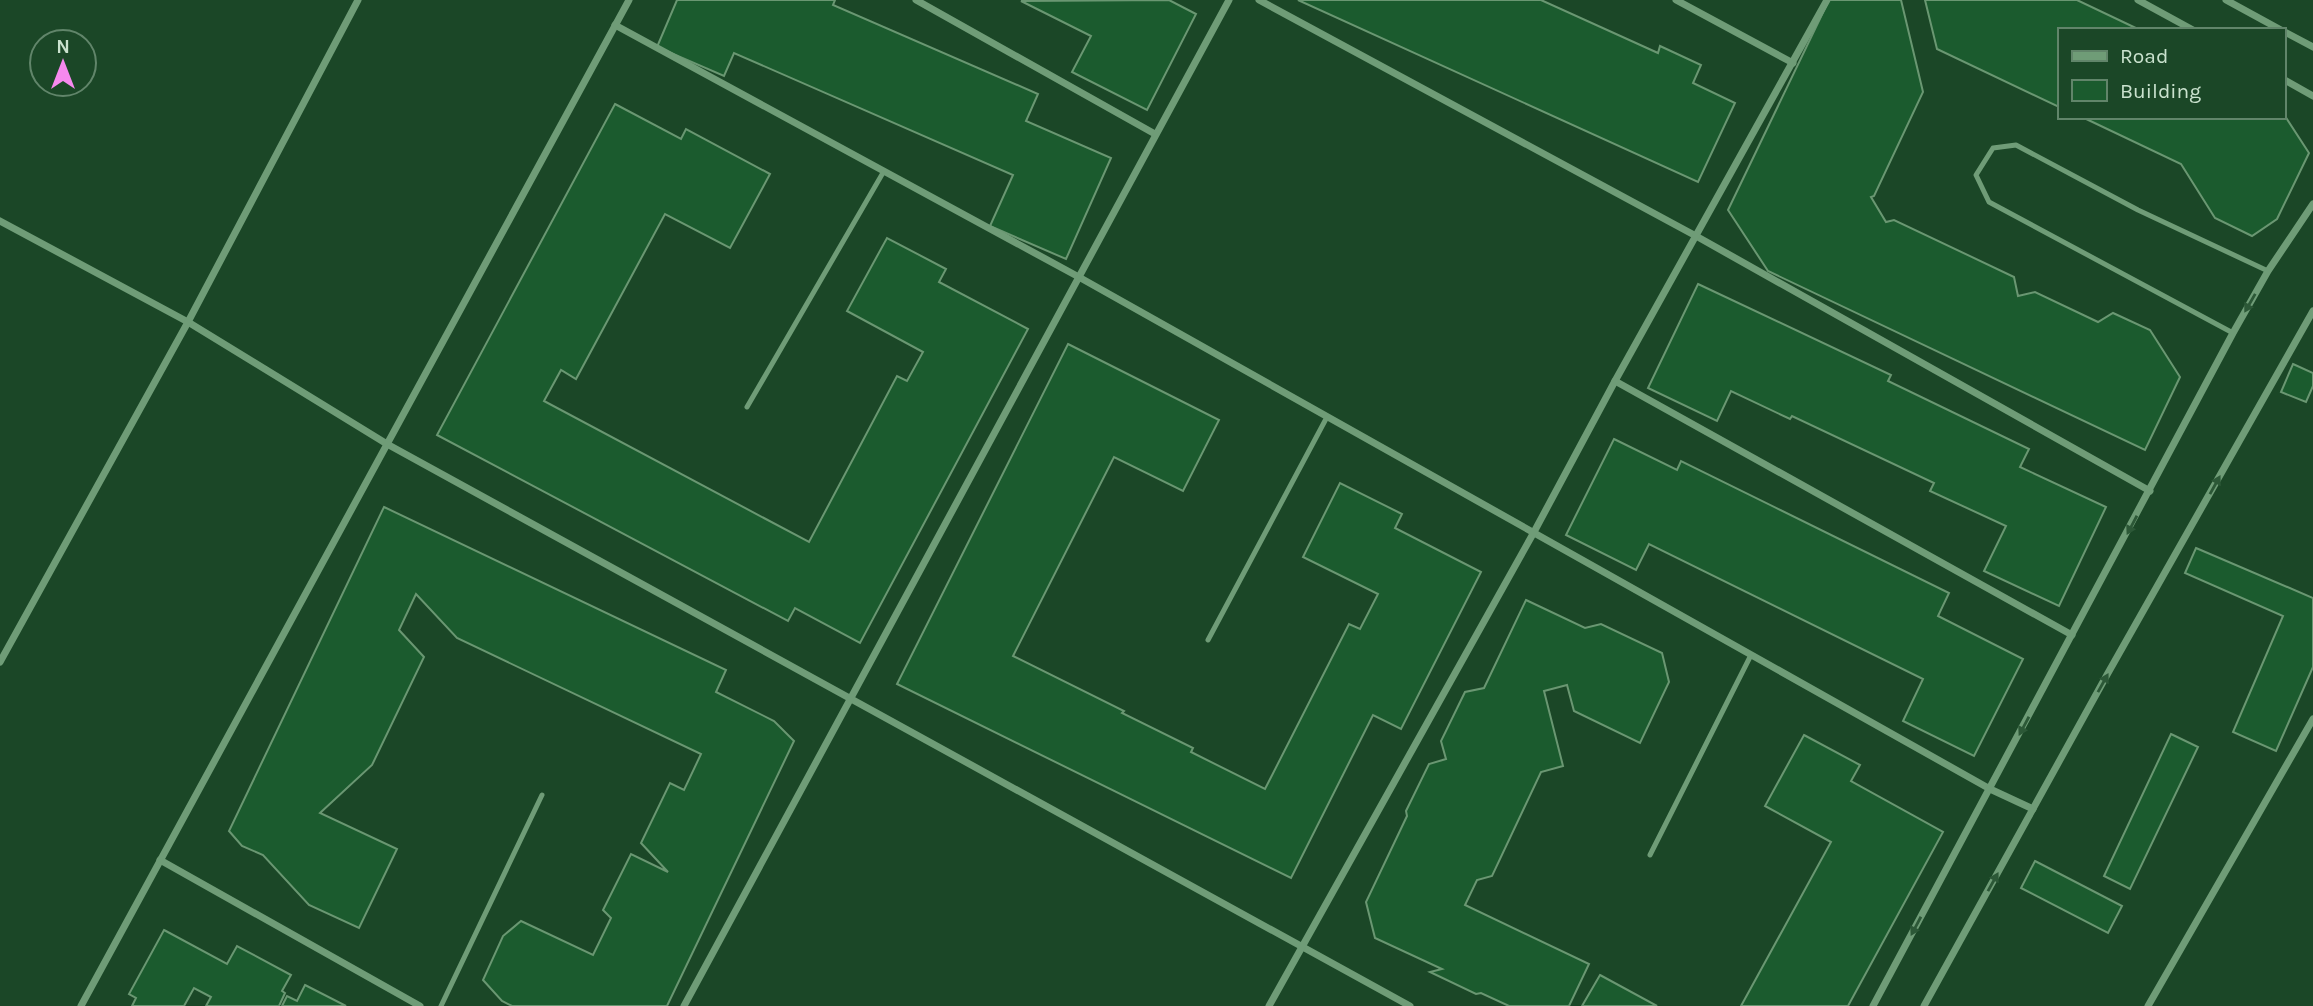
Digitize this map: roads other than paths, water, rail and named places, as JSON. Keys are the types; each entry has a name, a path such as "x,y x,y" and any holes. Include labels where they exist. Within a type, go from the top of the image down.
{"street":[{"path":"0,662 188,322 358,0"},
{"path":"80,1006 629,0"},
{"path":"916,0 1155,134"},
{"path":"684,1006 1077,276 1229,0"},
{"path":"1259,0 1696,236 2150,491"},
{"path":"1676,0 1793,63"},
{"path":"1269,1006 1534,533 1615,381 1827,0"},
{"path":"2138,0 2189,28"},
{"path":"2226,0 2278,28"},
{"path":"615,25 1077,276 1990,789 2033,809"},
{"path":"2285,32 2313,47"},
{"path":"2285,80 2313,96"},
{"path":"1872,1006 2233,333 2268,271 2313,204"},
{"path":"0,221 188,322 387,444 1410,1006"},
{"path":"1924,1006 2313,311"},
{"path":"1615,381 2072,635"},
{"path":"2148,1006 2313,719"},
{"path":"160,860 420,1006"}],"lane":[{"path":"2233,333 1989,202 1976,175 1993,148 2015,145 2138,210 2268,271"},
{"path":"747,408 884,171"},
{"path":"1208,640 1327,417"},
{"path":"1650,855 1751,655"},
{"path":"441,1006 542,795"}]}
